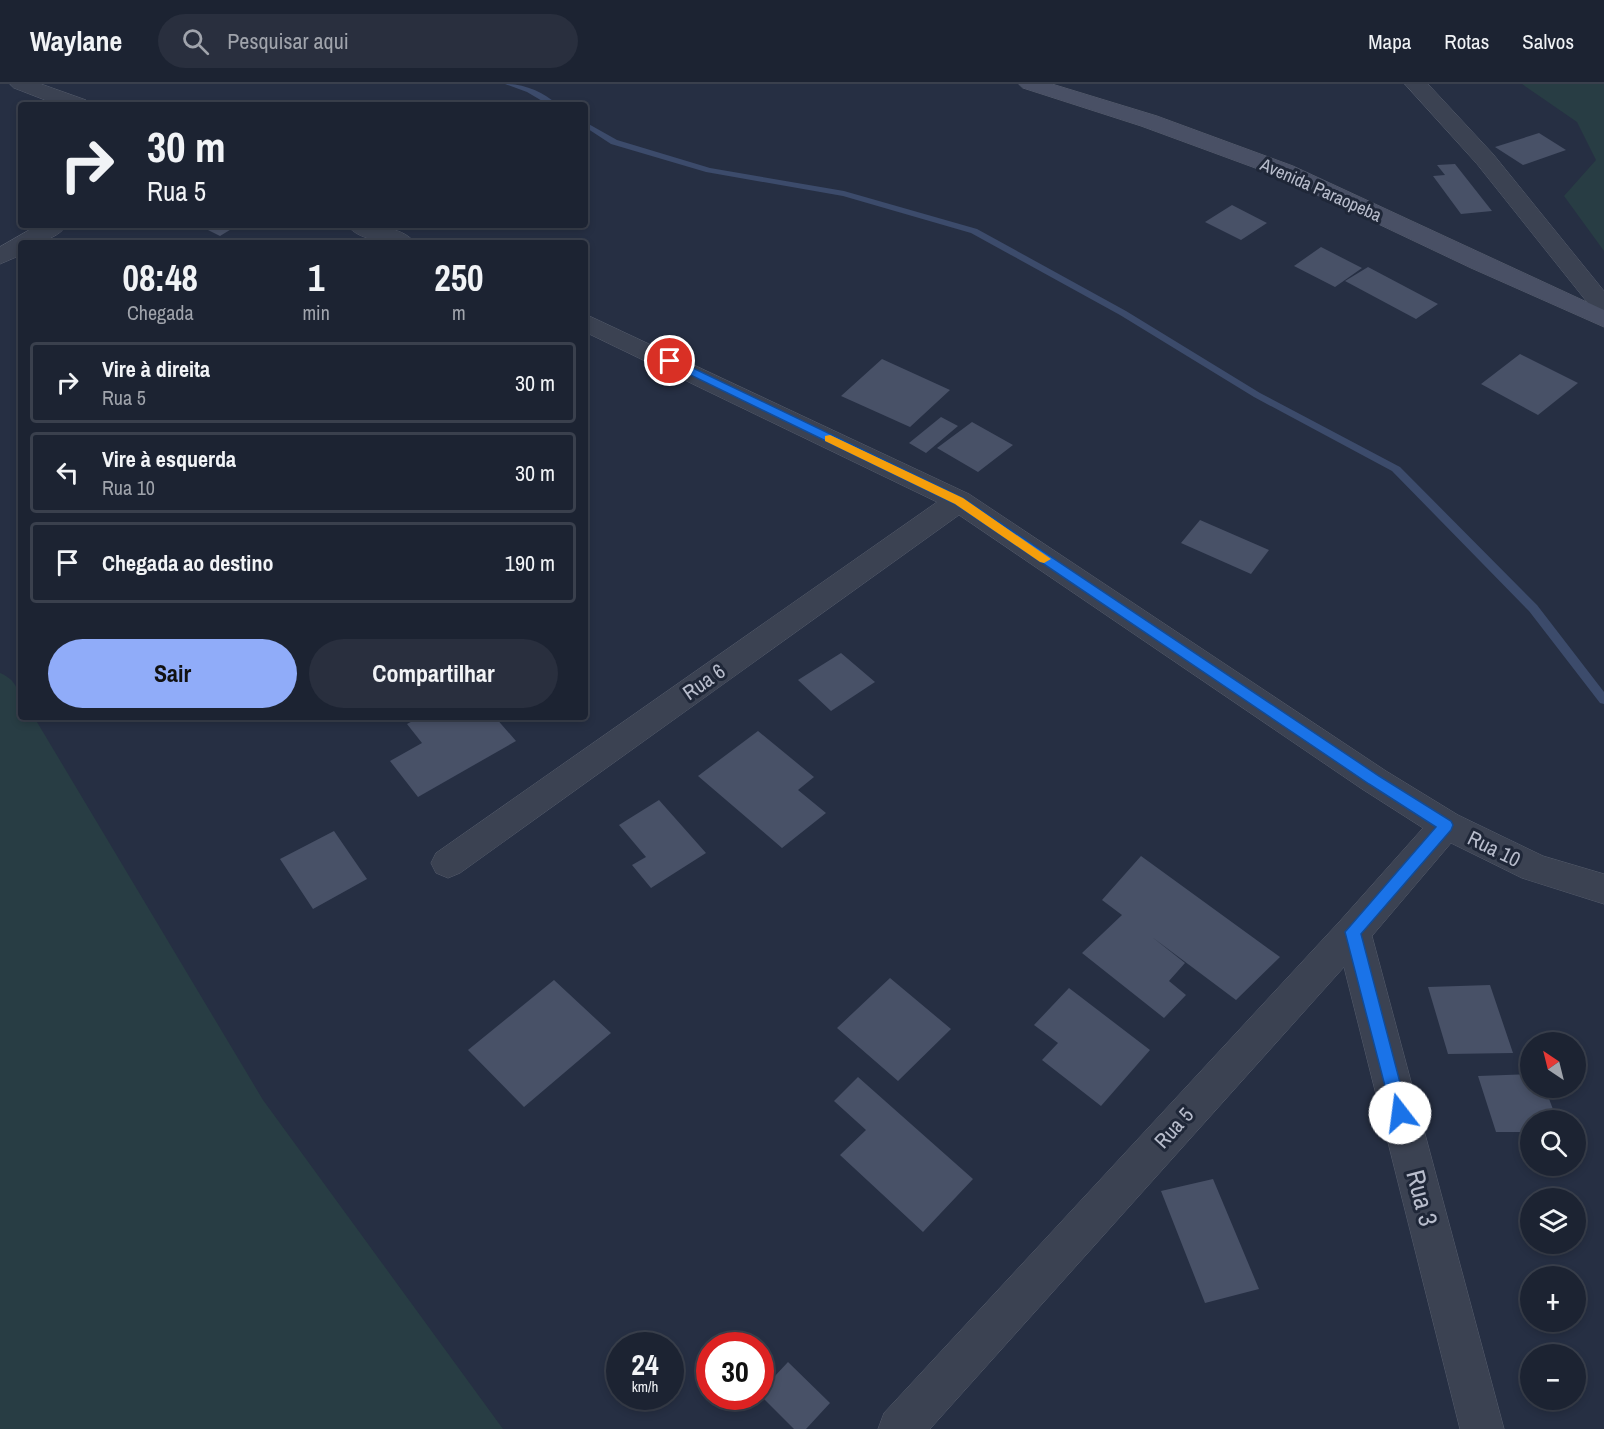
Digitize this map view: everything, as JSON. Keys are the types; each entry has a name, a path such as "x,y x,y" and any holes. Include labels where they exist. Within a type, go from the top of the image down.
{"main road":[{"name":"Avenida Paraopeba","path":"1030,84 1149,121 1285,171 1604,319"}],"street":[{"path":"21,84 70,102"},
{"path":"1416,84 1485,159 1604,307"},
{"path":"30,240 50,228"},
{"path":"366,228 396,240"},
{"path":"0,257 18,247"},
{"name":"Rua 10","path":"588,323 959,501 1374,780 1446,825 1534,868 1604,889"},
{"name":"Rua 6","path":"448,863 959,501"},
{"name":"Rua 5","path":"900,1429 1353,932 1446,825"},
{"name":"Rua 3","path":"1353,932 1482,1429"}],"shaded area":[{"path":"1522,84 1604,84 1604,251 1564,196 1596,160 1577,122"},
{"path":"0,673 12,681 18,691 18,720 36,720 263,1100 503,1429 0,1429"}],"building":[{"path":"1539,133 1566,150 1523,165 1495,147"},
{"path":"1455,164 1492,211 1461,214 1433,176 1445,175 1437,165"},
{"path":"1232,205 1267,223 1241,240 1205,222"},
{"path":"204,228 233,228 220,236"},
{"path":"1321,247 1362,268 1335,287 1294,266"},
{"path":"1368,267 1438,304 1416,319 1345,281"},
{"path":"1520,354 1578,383 1538,415 1481,384"},
{"path":"882,359 950,390 910,427 841,396"},
{"path":"941,417 958,426 926,453 909,443"},
{"path":"972,422 1013,445 978,472 937,448"},
{"path":"1200,520 1269,550 1251,574 1181,543"},
{"path":"841,653 875,682 831,711 798,680"},
{"path":"414,720 498,720 516,741 418,797 390,761 422,743 407,724"},
{"path":"758,731 814,777 798,790 826,813 782,848 698,776"},
{"path":"659,800 706,853 651,888 632,865 646,857 619,825"},
{"path":"334,831 367,879 313,909 280,859"},
{"path":"1141,856 1280,957 1236,1000 1152,937 1185,963 1169,981 1186,995 1164,1018 1082,953 1122,915 1102,900"},
{"path":"890,978 951,1029 898,1081 837,1028"},
{"path":"554,980 611,1033 524,1107 468,1050"},
{"path":"1490,985 1513,1053 1448,1054 1428,987"},
{"path":"1069,988 1150,1050 1101,1106 1042,1060 1058,1043 1034,1025"},
{"path":"1520,1074 1520,1098 1549,1098 1553,1110 1520,1110 1520,1132 1496,1132 1478,1076"},
{"path":"858,1077 973,1179 923,1232 840,1155 866,1130 834,1101"},
{"path":"1213,1179 1259,1289 1205,1303 1161,1191"},
{"path":"788,1362 830,1403 806,1429 794,1429 774,1409 774,1377"}],"waterway":[{"path":"509,84 530,90 549,102"},
{"path":"588,126 614,142 709,170 844,194 974,231 1123,313 1257,395 1396,469 1533,608 1604,700"}],"slow traffic":[{"path":"830,438 959,501 1044,559"}],"route":[{"path":"670,361 959,501 1374,780 1446,825 1353,932 1400,1113"}]}
